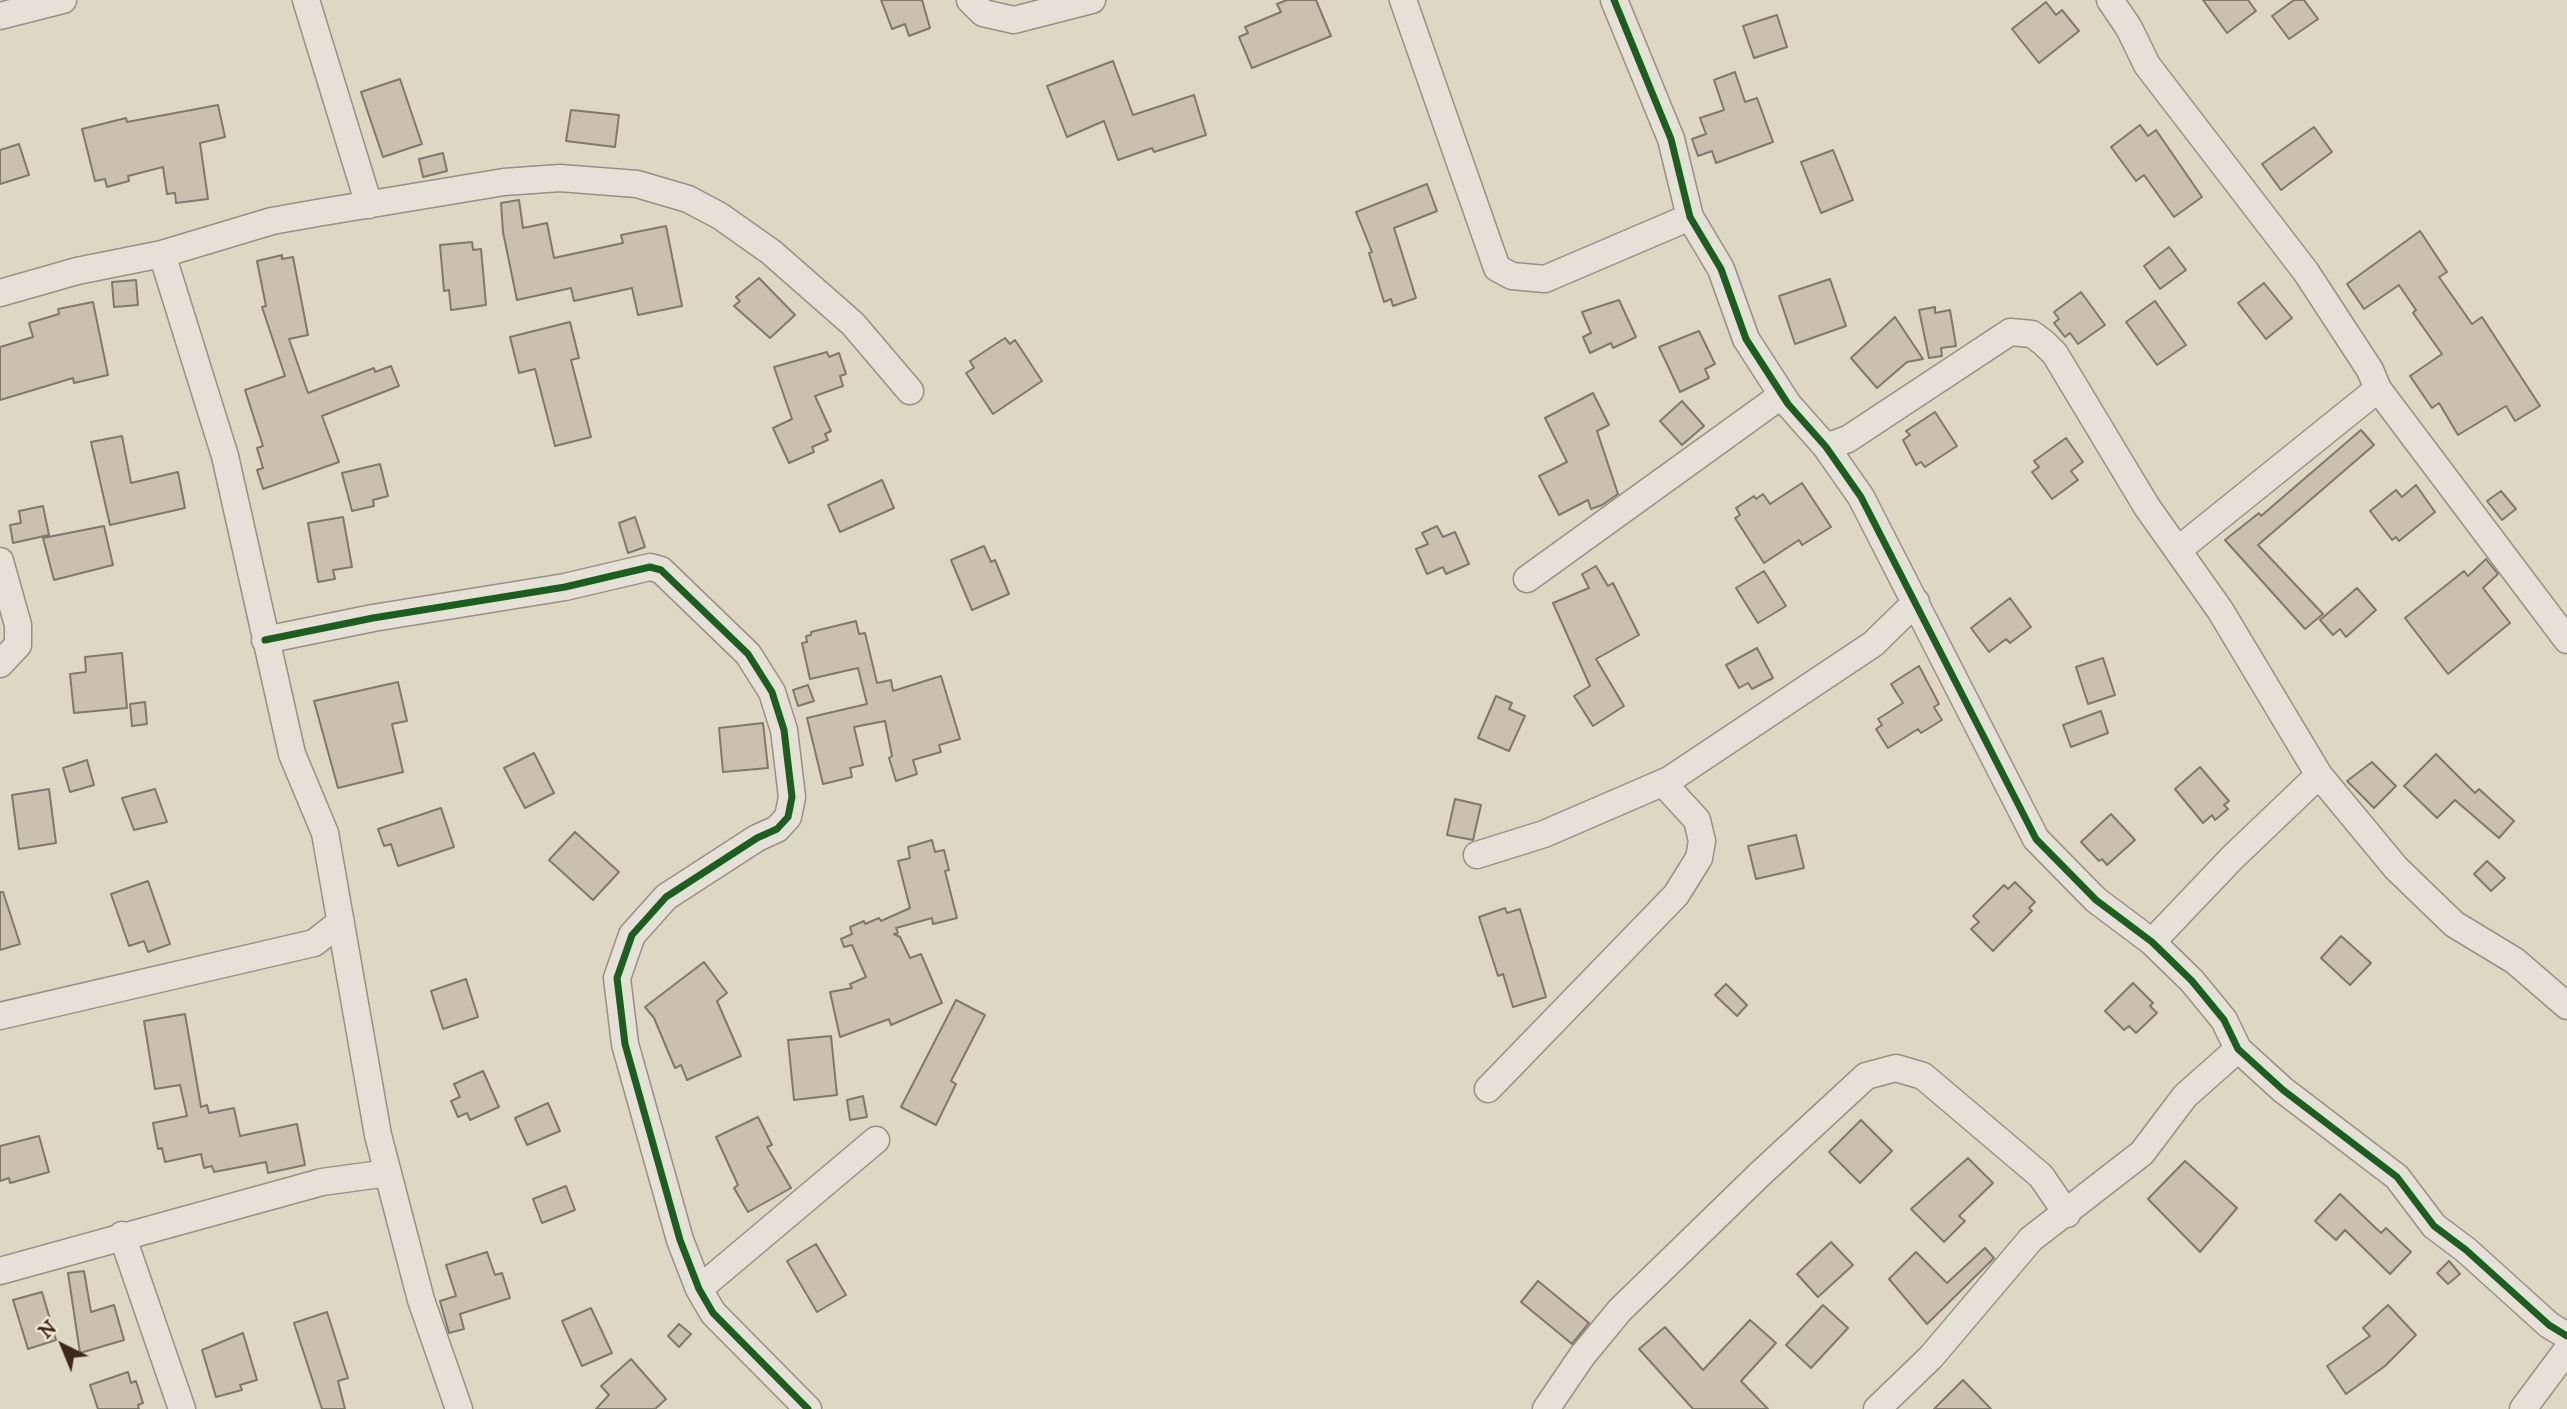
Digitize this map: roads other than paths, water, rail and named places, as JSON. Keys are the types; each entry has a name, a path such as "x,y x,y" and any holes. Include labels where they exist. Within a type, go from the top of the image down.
{"street":[{"path":"0,16 63,0"},
{"path":"306,0 369,205"},
{"path":"970,0 983,13 1014,20 1092,0"},
{"path":"1403,0 1497,268 1512,276 1545,279 1690,217"},
{"path":"1614,0 1671,139 1690,217 1721,269 1746,339 1782,395 1826,447 1861,497 2036,839 2096,900 2152,943 2192,981 2224,1020 2238,1049 2283,1090 2397,1177 2434,1226 2466,1250 2549,1325 2567,1336"},
{"path":"2110,0 2129,28 2147,65 2305,272 2370,370 2378,390 2567,640"},
{"path":"0,293 77,271 162,254 272,221 504,182 560,178 636,184 688,199 720,216 771,252 853,324 910,391"},
{"path":"162,254 225,456 292,754 326,833 378,1135 421,1300 459,1409"},
{"path":"1826,447 1848,439 2010,332 2032,334 2055,354 2147,506 2220,610 2319,775 2396,868 2454,924 2515,961 2567,1006"},
{"path":"2178,550 2378,390"},
{"path":"1527,579 1782,395"},
{"path":"0,561 18,625 18,645 0,664"},
{"path":"265,640 373,618 565,587 650,567 661,570 748,654 772,692 784,730 792,797 788,817 777,829 757,838 666,897 632,935 617,978 625,1044 680,1240 699,1289 713,1313 808,1409"},
{"path":"1477,855 1544,834 1663,783 1873,644 1916,602"},
{"path":"2152,943 2233,857 2319,775"},
{"path":"1488,1089 1676,895 1699,858 1702,841 1697,820 1663,783"},
{"path":"0,1016 314,943 341,922"},
{"path":"1893,1404 2031,1239 2067,1214 2142,1153 2185,1096 2238,1049"},
{"path":"1546,1409 1582,1356 1620,1310 1866,1076 1896,1068 1923,1076 2041,1176 2067,1214"},
{"path":"699,1289 876,1140"},
{"path":"0,1271 122,1235 322,1182 388,1173"},
{"path":"122,1235 182,1409"},
{"path":"2524,1409 2567,1350"}]}
